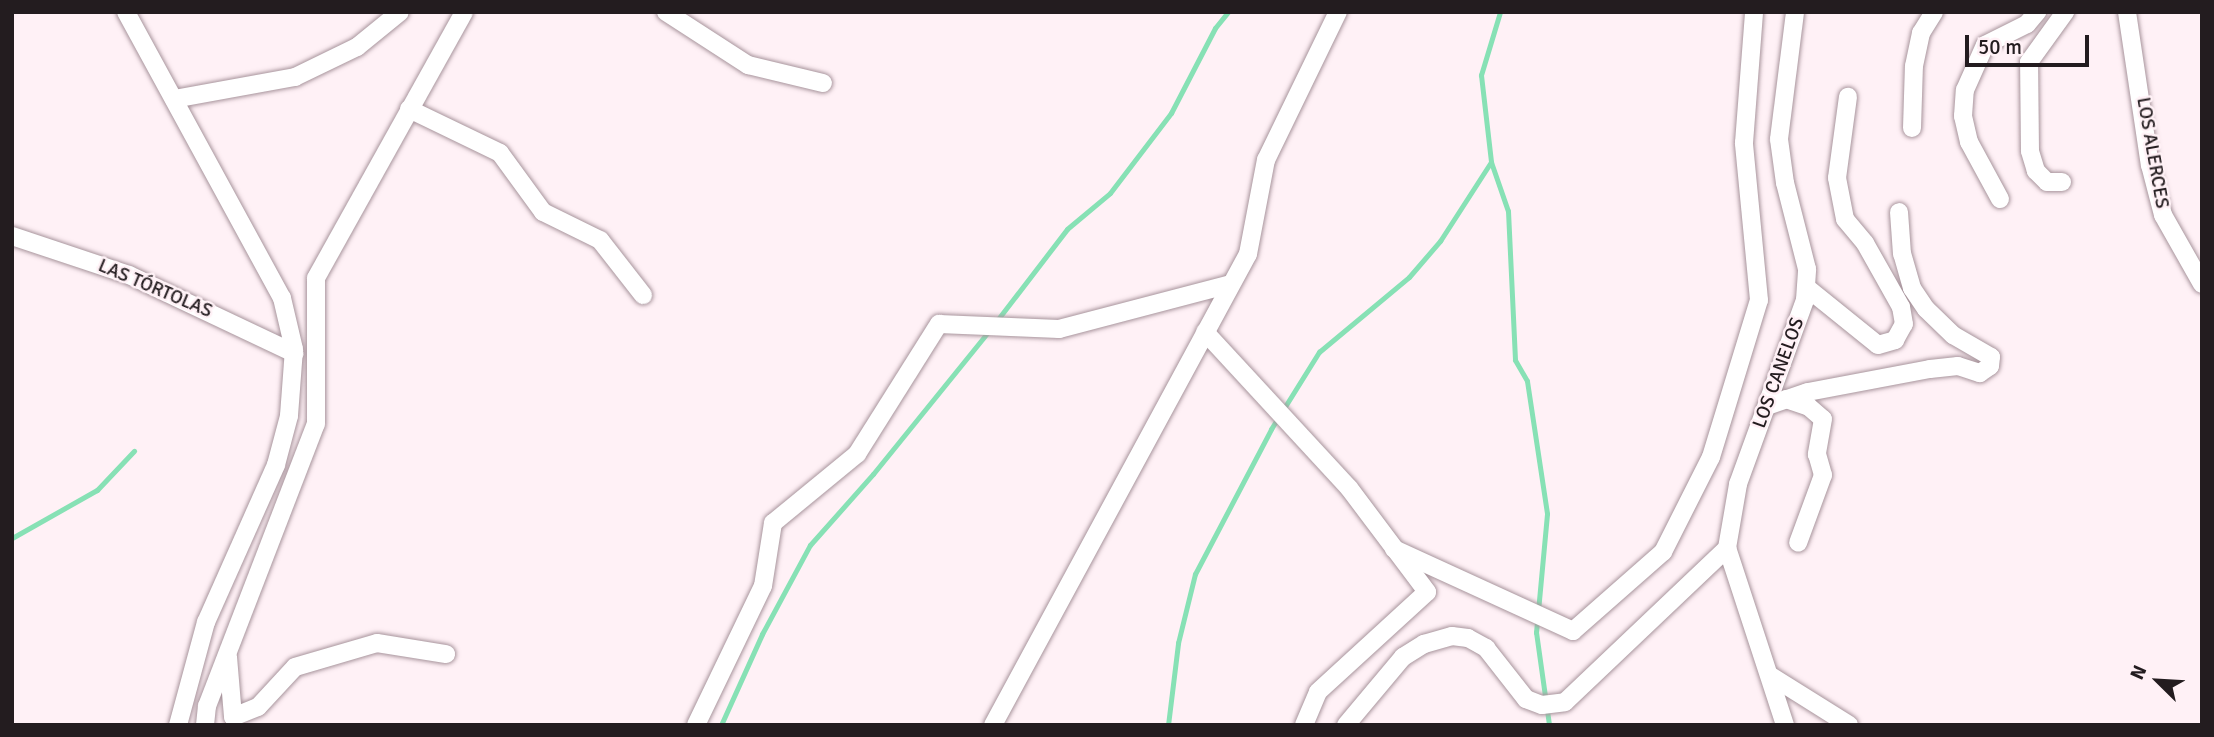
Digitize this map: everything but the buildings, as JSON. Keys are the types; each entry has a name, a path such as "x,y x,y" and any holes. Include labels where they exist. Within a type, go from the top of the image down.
{"street":[{"path":"126,12 282,298 294,352 289,415 276,465 206,622 178,725"},
{"path":"174,99 295,77 357,47 400,12"},
{"path":"205,725 227,653 316,424 316,278 464,12"},
{"path":"666,12 748,65 823,83"},
{"path":"993,725 1248,254 1266,160 1338,12"},
{"path":"1394,549 1573,631 1663,552 1711,457 1759,300 1744,143 1754,12"},
{"name":"LOS CANELOS","path":"1785,725 1727,548 1738,484 1806,287 1808,269 1785,183 1779,139 1795,12"},
{"path":"1912,128 1914,66 1921,33 1934,12"},
{"path":"2000,199 1969,142 1963,116 1965,90 1984,45 2027,24 2037,12"},
{"path":"2062,182 2047,182 2036,171 2031,150 2029,62 2065,12"},
{"name":"LOS ALERCES","path":"2127,12 2150,165 2162,215 2202,284"},
{"path":"1806,287 1878,345 1895,340 1903,324 1900,307 1865,243 1845,219 1837,178 1848,97"},
{"path":"409,109 500,153 543,212 600,240 643,295"},
{"path":"1767,406 1786,399 1930,369 1958,366 1980,373 1990,366 1991,357 1984,349 1953,335 1926,309 1912,288 1902,254 1899,212"},
{"name":"LAS TÓRTOLAS","path":"12,236 129,275 294,352"},
{"path":"696,725 763,586 773,523 857,454 939,324 1059,329 1231,284"},
{"path":"1205,332 1349,488 1427,592 1318,692 1304,725"},
{"path":"1786,399 1809,407 1824,419 1817,454 1823,475 1798,543"},
{"path":"1346,725 1403,657 1424,644 1452,636 1468,638 1486,648 1526,699 1542,705 1565,702 1727,548"},
{"path":"227,653 233,717 258,707 295,667 377,643 446,653"},
{"path":"1771,676 1849,725"}],"waterway":[{"path":"995,323 1067,229 1110,193 1171,113 1215,28 1228,12"},
{"path":"1500,12 1481,75 1491,162 1508,211 1515,360 1527,381 1547,514 1536,632 1549,725"},
{"path":"1168,725 1178,643 1195,574 1271,429 1319,352 1409,277 1440,241 1491,162"},
{"path":"721,725 762,634 810,545 873,474 989,331"},
{"path":"12,538 97,490 134,451"}]}
